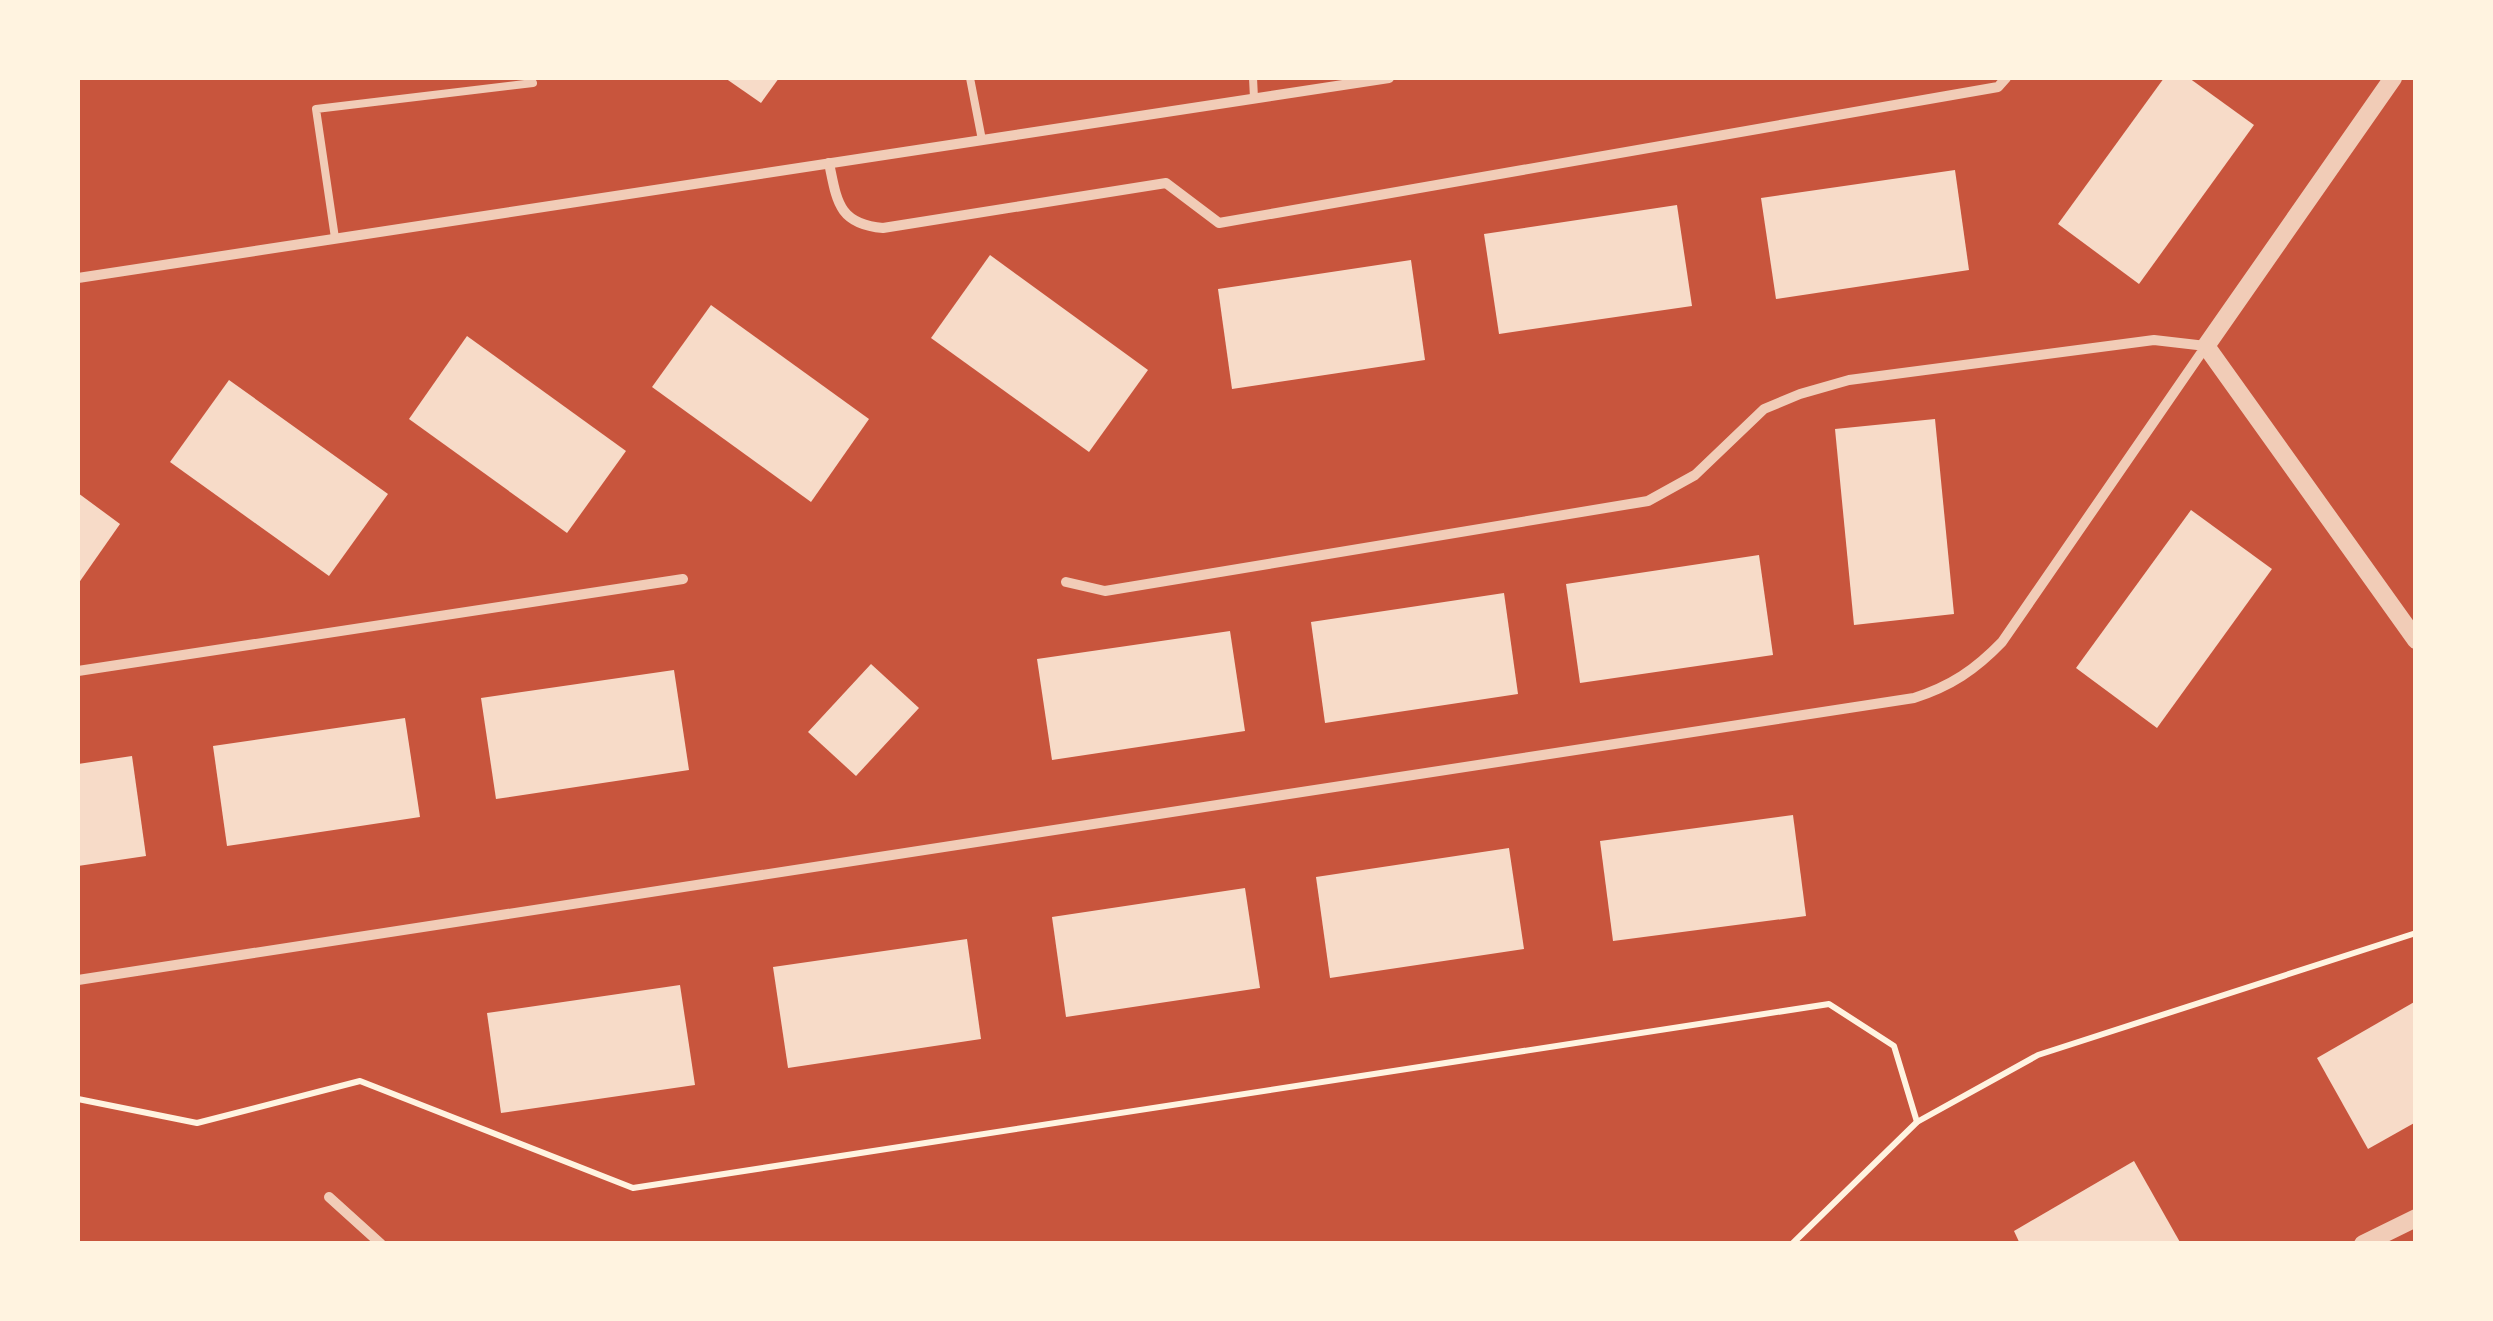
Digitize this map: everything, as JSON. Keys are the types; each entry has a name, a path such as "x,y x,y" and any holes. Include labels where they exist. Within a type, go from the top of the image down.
{"street":[{"path":"78,278 1389,78"},
{"path":"829,163 837,200 845,214 862,226 882,228 1166,183 1219,223 1998,87 2006,78"},
{"path":"78,980 1914,698 1945,688 1976,669 2002,642 2393,78"},
{"path":"1066,582 1106,592 1648,501 1695,475 1764,410 1800,394 1849,380 2154,340 2206,346 2416,640"},
{"path":"78,672 682,579"},
{"path":"329,1197 381,1244"},
{"path":"2364,1244 2416,1218"}],"lane":[{"path":"970,78 982,140"},
{"path":"1253,78 1254,98"},
{"path":"334,238 316,109 533,83"}],"path":[{"path":"1792,1244 1917,1122 2038,1055 2416,933"},
{"path":"78,1099 197,1123 360,1080 633,1188 1830,1004 1894,1046 1917,1122"}],"building":[{"path":"725,78 779,78 761,103"},
{"path":"2164,78 2189,78 2254,125 2139,284 2058,224"},
{"path":"1955,170 1969,270 1776,299 1761,198"},
{"path":"1677,205 1692,306 1499,334 1484,234"},
{"path":"990,255 1148,370 1089,452 931,338"},
{"path":"1411,260 1425,360 1232,389 1218,289"},
{"path":"711,305 869,419 811,502 652,387"},
{"path":"467,336 626,451 567,533 409,419"},
{"path":"229,380 388,494 329,576 170,462"},
{"path":"1935,419 1954,614 1854,625 1835,429"},
{"path":"78,493 120,524 78,584"},
{"path":"2191,510 2272,569 2157,728 2076,668"},
{"path":"1759,555 1773,655 1580,683 1566,584"},
{"path":"1504,593 1518,694 1325,723 1311,622"},
{"path":"1230,631 1245,731 1052,760 1037,659"},
{"path":"871,664 919,708 856,776 808,732"},
{"path":"674,670 689,770 496,799 481,698"},
{"path":"405,718 420,817 227,846 213,746"},
{"path":"132,756 146,856 78,866 78,764"},
{"path":"1793,815 1806,916 1613,941 1600,841"},
{"path":"1509,848 1524,949 1330,978 1316,877"},
{"path":"1245,888 1260,988 1066,1017 1052,917"},
{"path":"967,939 981,1039 788,1068 773,967"},
{"path":"680,985 695,1085 501,1113 487,1013"},
{"path":"2416,1001 2416,1122 2368,1149 2317,1058"},
{"path":"2134,1161 2181,1244 2020,1244 2014,1231"}]}
